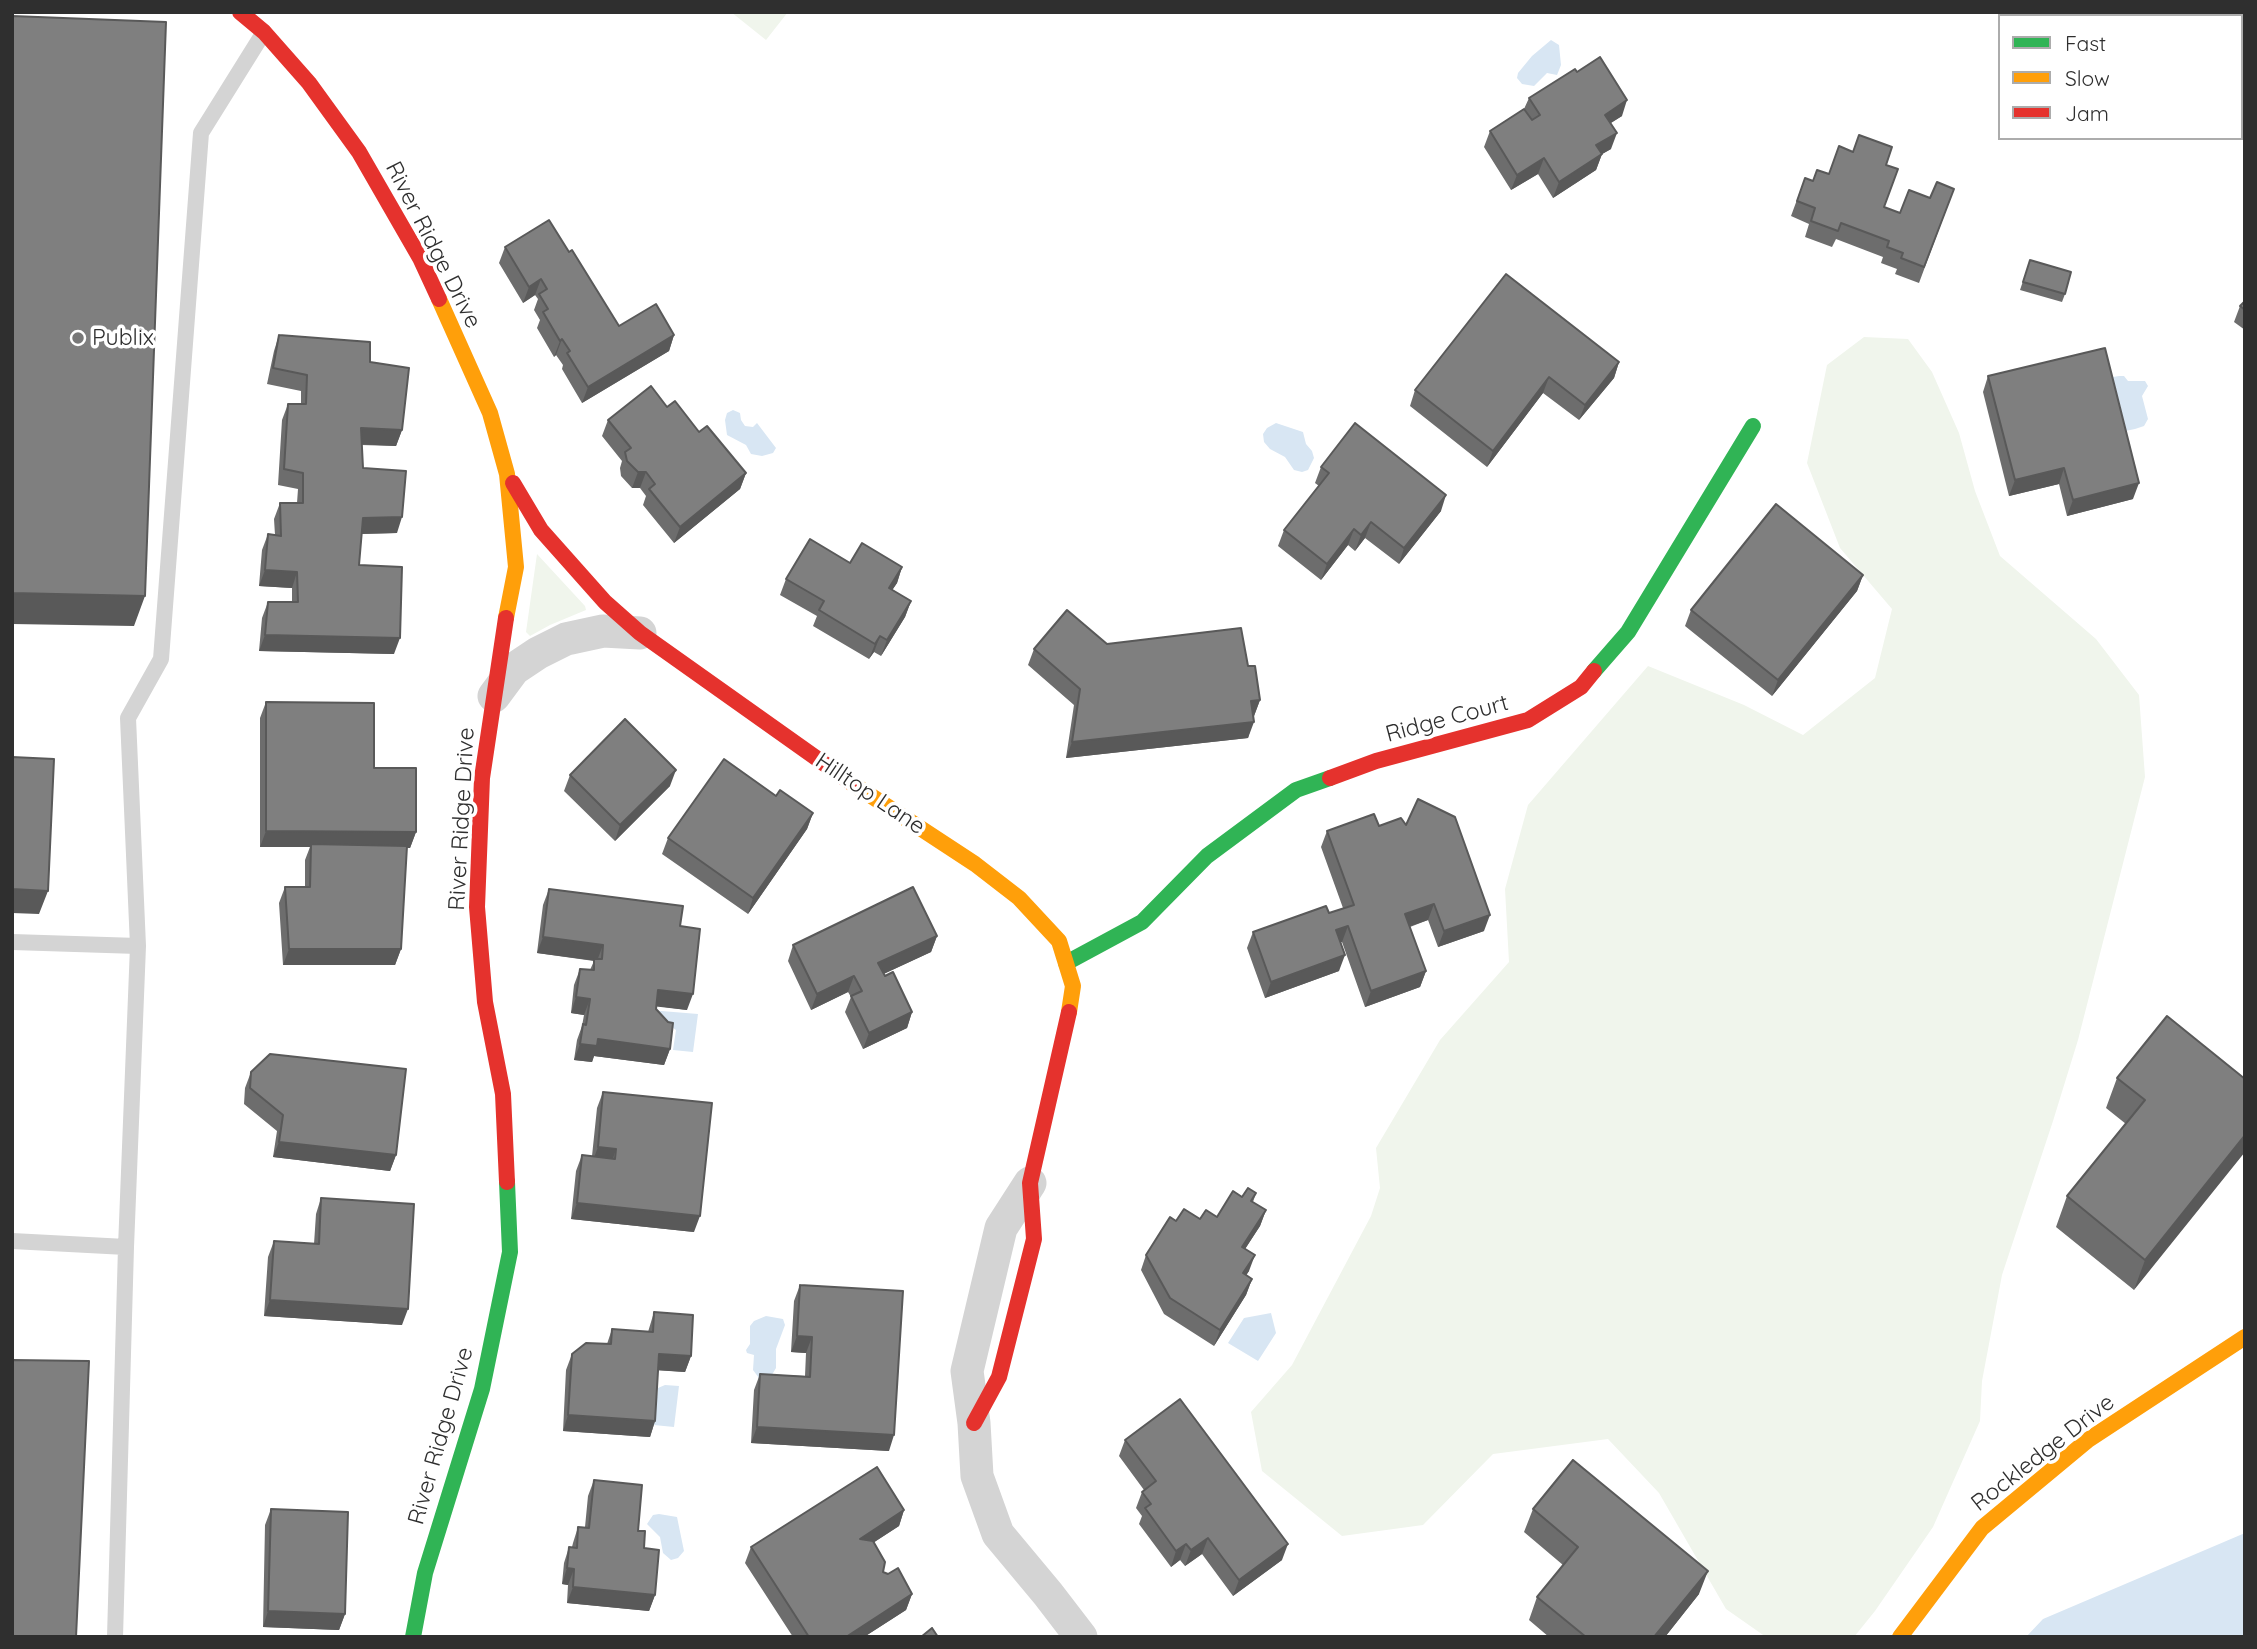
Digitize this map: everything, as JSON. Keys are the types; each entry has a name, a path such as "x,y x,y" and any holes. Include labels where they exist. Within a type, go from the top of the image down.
{"street":[{"name":"River Ridge Drive","path":"240,12 264,32 309,83 359,152 420,258 490,413 507,474 516,567 482,778 477,906 485,1002 503,1094 510,1252 482,1389 425,1573 413,1637"},
{"name":"Ridge Court","path":"1066,963 1142,922 1207,856 1296,790 1376,761 1528,720 1581,687 1628,632 1754,426"},
{"name":"Hilltop Lane","path":"507,474 541,530 605,602 640,633 860,789 975,864 1019,898 1059,941 1073,986 1068,1027 1030,1183 1001,1228 967,1371 977,1476 998,1535 1081,1637"},
{"path":"494,696 514,669 566,639 603,631 640,633"},
{"name":"Rockledge Drive","path":"1900,1637 1982,1528 2088,1440 2245,1337"}],"lane":[{"path":"116,1637 138,946 128,718 161,659 201,133 264,32"},
{"path":"12,942 138,946"},
{"path":"12,1241 127,1247"}],"shaded area":[{"path":"731,12 788,12 766,40"},
{"path":"1864,337 1908,339 1932,372 1959,433 1975,491 2000,556 2096,639 2139,695 2145,777 2078,1040 2002,1275 1982,1381 1980,1421 1933,1527 1854,1637 1766,1637 1726,1609 1659,1493 1608,1439 1493,1454 1423,1525 1342,1536 1262,1471 1251,1412 1292,1365 1371,1216 1380,1188 1376,1148 1440,1040 1509,962 1505,889 1528,805 1648,666 1744,705 1803,735 1875,678 1892,609 1840,548 1807,463 1827,365"},
{"path":"537,554 586,610 530,636 526,632"}],"water":[{"path":"1551,40 1559,45 1561,65 1557,75 1547,73 1534,86 1522,84 1517,78 1518,73 1532,56"},
{"path":"2124,376 2128,381 2145,381 2148,386 2142,396 2148,419 2144,426 2125,431 2107,384 2113,377"},
{"path":"733,410 740,413 745,426 753,427 757,423 776,448 773,453 762,456 751,454 746,445 727,435 725,420 727,413"},
{"path":"1276,423 1303,432 1314,458 1308,470 1294,470 1285,457 1270,449 1264,442 1263,434"},
{"path":"649,1010 698,1014 693,1052 673,1050 676,1030"},
{"path":"1271,1313 1276,1333 1258,1361 1228,1343 1244,1318"},
{"path":"766,1316 783,1319 785,1325 776,1349 776,1368 770,1378 759,1378 753,1370 754,1355 746,1350 750,1344 750,1326 754,1321"},
{"path":"665,1385 679,1386 674,1427 654,1425 658,1388"},
{"path":"653,1515 677,1517 684,1551 678,1558 671,1560 663,1553 660,1537 647,1524"},
{"path":"2245,1533 2245,1637 2026,1637 2043,1619"}],"building":[{"name":"Publix","path":"12,16 166,22 145,596 12,593"},
{"path":"1600,57 1627,100 1605,115 1617,133 1596,145 1602,154 1559,182 1544,158 1517,175 1490,131 1524,109 1532,120 1540,115 1529,98 1575,69 1577,72"},
{"path":"1859,135 1892,147 1886,165 1898,169 1884,207 1900,213 1909,190 1930,198 1937,182 1954,189 1924,267 1901,258 1903,253 1887,247 1889,241 1841,223 1838,231 1811,221 1815,208 1797,201 1805,178 1813,181 1817,170 1829,174 1839,146 1853,152"},
{"path":"549,220 569,252 572,250 619,326 656,304 674,335 588,387 567,353 570,351 562,339 560,341 543,312 548,309 539,294 547,289 541,279 529,287 505,247"},
{"path":"2030,260 2071,272 2065,294 2023,282"},
{"path":"1506,274 1619,362 1585,405 1549,377 1493,451 1415,390"},
{"path":"279,335 370,342 370,362 409,368 402,430 361,428 363,468 406,471 402,517 363,518 359,565 402,567 400,638 265,635 268,602 298,602 297,572 265,570 268,534 281,536 280,503 303,503 303,473 284,469 288,404 306,404 307,375 273,368"},
{"path":"2105,348 2139,483 2073,500 2064,468 2015,480 1988,376"},
{"path":"651,386 667,407 675,401 699,432 707,426 746,473 680,527 649,489 655,484 646,472 638,472 627,461 625,452 631,448 608,420"},
{"path":"1355,423 1446,495 1404,548 1371,522 1361,535 1354,529 1327,564 1284,530 1329,473 1321,467"},
{"path":"1776,504 1863,575 1778,680 1691,610"},
{"path":"810,539 850,563 862,543 902,567 889,588 911,601 887,640 880,636 875,644 819,610 824,601 786,579"},
{"path":"1067,610 1107,644 1241,628 1248,666 1255,666 1260,700 1251,701 1254,722 1072,742 1080,689 1034,649"},
{"path":"266,702 374,703 374,768 416,768 416,832 266,831"},
{"path":"625,719 676,770 620,825 570,775"},
{"path":"12,757 54,759 48,891 12,889"},
{"path":"724,759 776,796 780,790 813,813 753,898 668,838"},
{"path":"1418,799 1455,817 1490,915 1444,931 1434,904 1405,914 1426,971 1371,991 1348,926 1336,930 1345,955 1271,982 1253,932 1326,906 1329,913 1354,905 1327,831 1374,814 1379,826 1401,818 1406,825"},
{"path":"311,844 407,846 401,949 289,949 285,887 310,887"},
{"path":"913,887 937,936 878,963 885,976 893,972 912,1012 869,1033 851,996 862,991 854,976 817,994 793,945"},
{"path":"549,889 683,906 680,926 700,929 693,994 658,990 656,1009 668,1022 673,1023 670,1049 598,1039 597,1046 580,1044 590,999 576,997 580,969 594,970 594,959 602,959 603,945 543,937"},
{"path":"2167,1016 2245,1079 2245,1135 2145,1260 2067,1196 2145,1100 2117,1078"},
{"path":"270,1054 406,1069 396,1155 279,1142 283,1115 250,1088 251,1072"},
{"path":"603,1092 712,1103 700,1216 577,1203 582,1155 615,1159 616,1149 598,1147"},
{"path":"1248,1188 1256,1193 1251,1201 1266,1210 1242,1247 1255,1255 1243,1273 1252,1279 1220,1330 1170,1298 1146,1255 1170,1217 1176,1221 1184,1209 1200,1219 1206,1210 1217,1217 1233,1191 1242,1197"},
{"path":"321,1198 414,1204 408,1309 270,1300 274,1241 319,1244"},
{"path":"800,1285 903,1291 894,1435 757,1427 760,1374 810,1377 812,1337 797,1336"},
{"path":"654,1312 693,1315 691,1356 659,1354 655,1421 568,1415 572,1354 586,1343 611,1344 612,1329 653,1332"},
{"path":"12,1360 89,1361 76,1637 12,1637"},
{"path":"1180,1399 1288,1544 1239,1580 1208,1538 1191,1550 1186,1544 1176,1551 1145,1508 1151,1504 1142,1492 1156,1481 1125,1440"},
{"path":"1573,1460 1708,1571 1654,1637 1586,1637 1537,1597 1578,1547 1533,1509"},
{"path":"877,1467 904,1510 860,1539 873,1541 885,1562 883,1572 888,1574 898,1568 912,1594 846,1637 809,1637 751,1547"},
{"path":"594,1480 642,1485 638,1531 645,1531 644,1548 659,1550 655,1595 573,1587 574,1569 567,1568 569,1547 577,1548 578,1527 589,1528"},
{"path":"271,1509 348,1512 345,1614 268,1611"},
{"path":"932,1628 938,1637 921,1637"}],"traffic: fast":[{"path":"1594,671 1628,632 1753,426"},
{"path":"1066,963 1142,922 1207,856 1296,790 1330,778"},
{"path":"413,1637 425,1573 482,1389 510,1252 507,1182"}],"traffic: slow":[{"path":"439,299 490,413 507,474 516,567 506,618"},
{"path":"850,782 975,864 1019,898 1059,941 1073,986 1069,1012"},
{"path":"1900,1637 1982,1528 2088,1440 2245,1337"}],"traffic: jam":[{"path":"240,12 264,32 309,83 359,152 420,258 439,299"},
{"path":"513,483 541,530 605,602 640,633 850,782"},
{"path":"506,618 482,778 477,907 485,1002 503,1094 507,1182"},
{"path":"1330,778 1376,761 1528,720 1581,687 1594,671"},
{"path":"974,1423 999,1377 1034,1239 1030,1183 1069,1012"}],"place":[{"name":"Publix","path":"78,338"}]}
